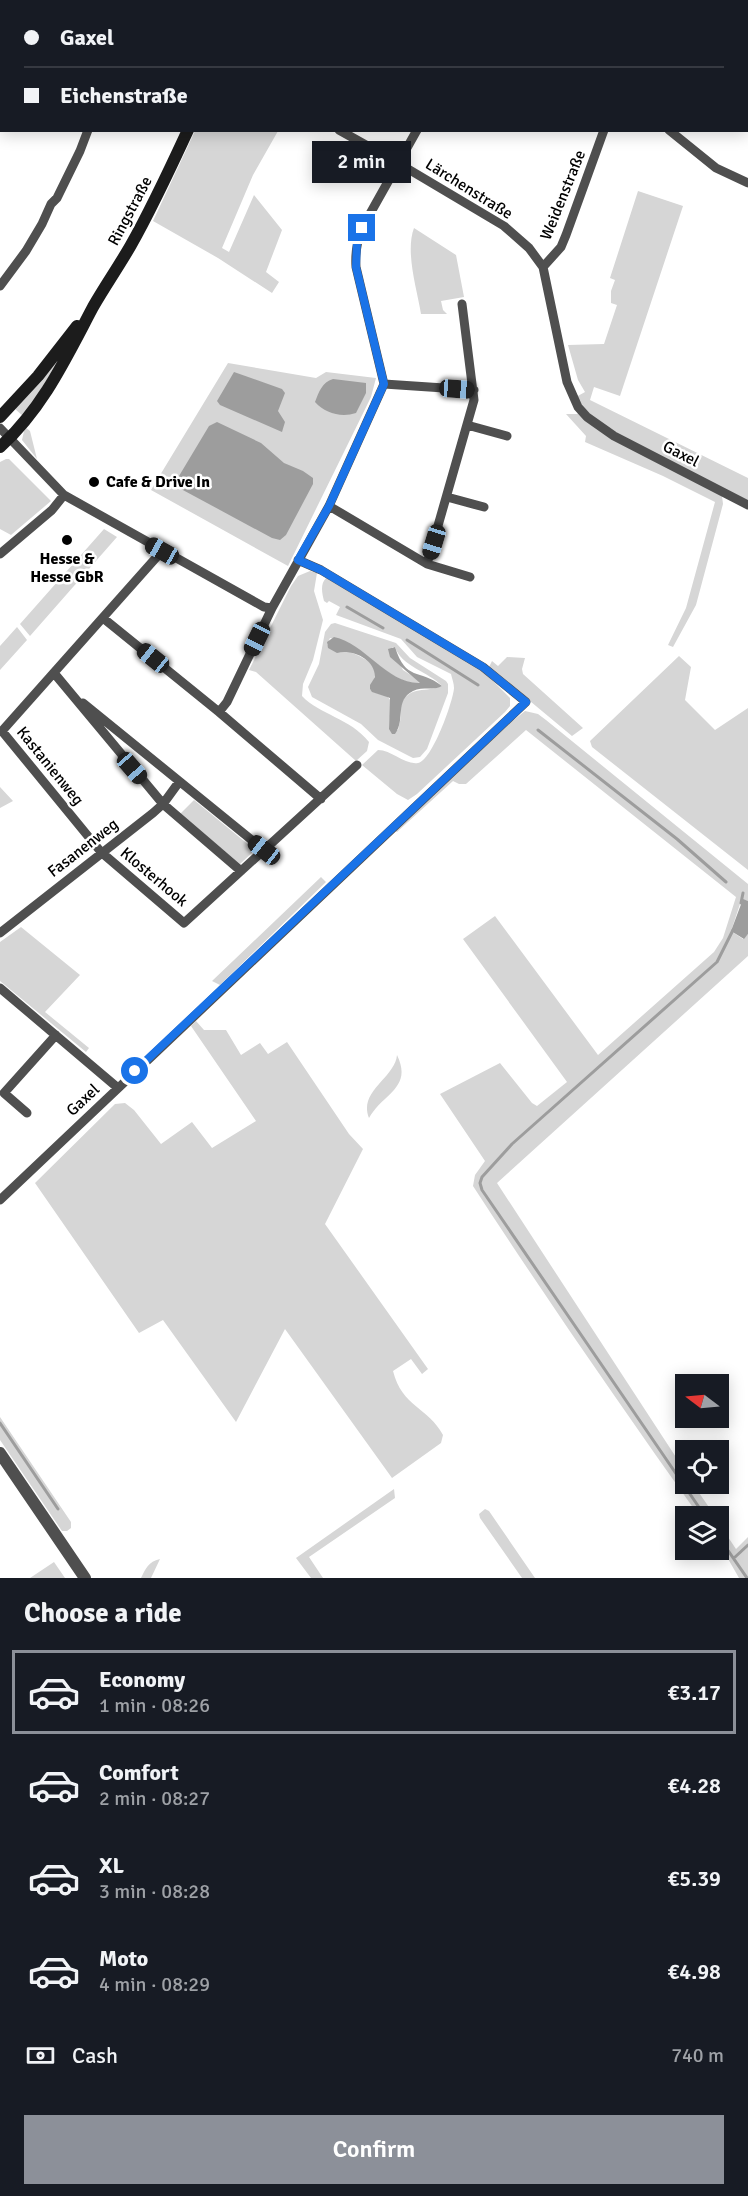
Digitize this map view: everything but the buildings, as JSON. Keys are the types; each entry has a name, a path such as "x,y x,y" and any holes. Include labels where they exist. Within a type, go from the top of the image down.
{"main road":[{"name":"Ringstraße","path":"0,447 36,408 48,391 95,304 132,244 165,182 187,132"},
{"name":"Ringstraße","path":"0,417 38,376 95,304"}],"street":[{"path":"0,286 13,270 42,224 51,204 57,198 87,132"},
{"name":"Lärchenstraße","path":"343,132 504,226 529,248 543,267"},
{"path":"219,712 227,702 272,608 329,506 384,384 356,267 356,254 362,228 416,132"},
{"name":"Weidenstraße","path":"543,267 561,247 566,236 603,132"},
{"path":"671,132 716,168 748,183"},
{"name":"Gaxel","path":"543,267 562,364 573,397 587,417 626,443 748,505"},
{"path":"427,564 474,400 462,304"},
{"path":"384,384 474,390"},
{"path":"467,425 507,436"},
{"path":"0,428 64,495 264,607 272,608"},
{"path":"0,554 52,510 64,495"},
{"path":"447,497 484,507"},
{"path":"329,506 427,564 470,577"},
{"name":"Kastanienweg","path":"101,852 2,731 162,551"},
{"name":"Gaxel","path":"0,1200 526,702 483,667 321,570 298,560"},
{"path":"103,618 321,799"},
{"path":"54,673 163,804 241,871"},
{"path":"69,693 264,850"},
{"name":"Klosterhook","path":"101,852 184,922 357,765"},
{"name":"Fasanenweg","path":"0,933 163,804 179,782"},
{"path":"0,988 118,1088"},
{"path":"27,1113 4,1093 56,1035"},
{"path":"0,1453 85,1578"}],"shaded area":[{"path":"195,132 277,132 253,175 222,248 229,252 254,195 282,230 266,272 279,282 272,293 218,258 153,221"},
{"path":"638,191 683,206 620,396 594,387 590,400 748,478 748,501 618,435 595,418 576,397 585,392 578,380 568,345 604,344 617,305 611,303 611,291 615,280 610,278"},
{"path":"414,228 456,255 464,297 441,301 443,310 447,314 421,314 411,259"},
{"path":"56,358 60,358 24,417 14,408"},
{"path":"228,363 316,378 326,372 376,378 371,397 288,566 151,490"},
{"path":"234,372 282,389 285,393 278,411 285,422 282,432 220,405 217,401"},
{"path":"333,379 366,383 366,393 356,413 345,415 334,413 315,402 324,385"},
{"path":"580,412 722,496 723,504 696,605 673,647 668,645 686,608 715,502 663,476 585,442 586,436 566,414"},
{"path":"217,422 261,443 284,463 313,478 313,484 286,535 280,540 272,538 181,489 179,476 209,426"},
{"path":"25,427 30,431 37,459 22,440"},
{"path":"9,459 51,501 11,535 0,529 0,462"},
{"path":"104,529 117,537 30,636 20,624"},
{"path":"310,571 317,573 314,591 323,620 313,660 303,684 302,696 317,708 353,727 369,742 367,751 356,761 256,672 249,670 291,586 298,576"},
{"path":"326,578 480,668 510,698 510,706 505,712 408,800 397,794 362,765 378,750 413,763 424,760 441,730 450,705 454,688 451,674 417,657 401,639 336,615 340,607 324,601 322,586"},
{"path":"335,623 396,643 410,658 446,681 448,693 427,749 420,757 413,758 378,740 361,724 312,697 308,687 319,664 325,632 331,624","holes":["330,638 342,641 396,677 420,684 420,681 403,670 392,647 395,647 398,654 409,664 442,686 409,694 401,704 398,730 389,729 391,702 387,697 370,689 375,675 370,663 357,655 327,645"]},
{"path":"17,627 27,640 0,670 0,646"},
{"path":"334,637 356,647 397,677 408,682 420,683 390,657 388,649 395,647 399,658 409,670 442,686 413,691 407,695 402,705 398,728 395,734 392,734 389,729 390,698 372,692 370,689 375,677 371,665 356,654 337,653 328,648 327,642"},
{"path":"679,656 691,667 685,700 715,730 748,708 748,870 592,747 590,741"},
{"path":"507,657 525,658 523,674 583,728 572,736 489,667 492,661 498,666"},
{"path":"525,711 538,714 748,884 748,901 741,901 731,931 743,939 748,934 748,956 497,1183 675,1456 675,1482 584,1352 473,1186 475,1175 485,1161 440,1094 500,1063 532,1103 537,1106 567,1082 463,939 495,916 598,1055 714,952 723,938 736,897 526,730 466,784 453,781 397,832 395,831"},
{"path":"0,787 13,801 0,808"},
{"path":"194,800 255,850 240,864 180,814"},
{"path":"321,877 326,882 220,985 212,981"},
{"path":"743,899 748,901 748,934 744,939 731,931"},
{"path":"21,927 80,975 45,1012 89,1048 86,1052 0,981 0,942"},
{"path":"196,1021 204,1030 226,1030 241,1055 260,1043 268,1054 287,1042 349,1134 363,1149 325,1224 428,1369 422,1374 411,1359 393,1371 402,1392 430,1418 443,1435 441,1443 392,1478 285,1329 236,1422 163,1320 139,1333 35,1183 115,1104 125,1103 134,1110 161,1144 192,1122 212,1148 256,1121 191,1026"},
{"path":"397,1055 401,1066 399,1083 369,1118 368,1100 390,1071"},
{"path":"0,1417 71,1522 71,1528 67,1531 62,1531 0,1440"},
{"path":"394,1489 395,1498 309,1557 323,1578 311,1578 296,1558"},
{"path":"684,1494 700,1494 708,1506 692,1506"},
{"path":"485,1509 489,1511 535,1578 522,1578 480,1518 479,1514"},
{"path":"748,1537 748,1578 739,1578 729,1560 729,1538 736,1549"},
{"path":"160,1559 151,1578 141,1578 150,1564"},
{"path":"54,1562 65,1578 30,1578"}],"waterway":[{"path":"347,607 383,628"},
{"path":"407,640 478,685"},
{"path":"538,730 677,839 726,882"},
{"path":"741,903 743,893"},
{"path":"698,1506 482,1190 480,1183 482,1177 512,1144 717,962 733,930"},
{"path":"0,1423 58,1509"},
{"path":"734,1558 748,1545"},
{"path":"729,1552 747,1578"}],"place":[{"name":"Cafe & Drive In","path":"94,482"},
{"name":"Hesse & Hesse GbR","path":"67,540"}],"route":[{"path":"135,1071 526,702 483,667 321,570 298,560 329,506 384,384 356,267 357,241 362,228"}]}
